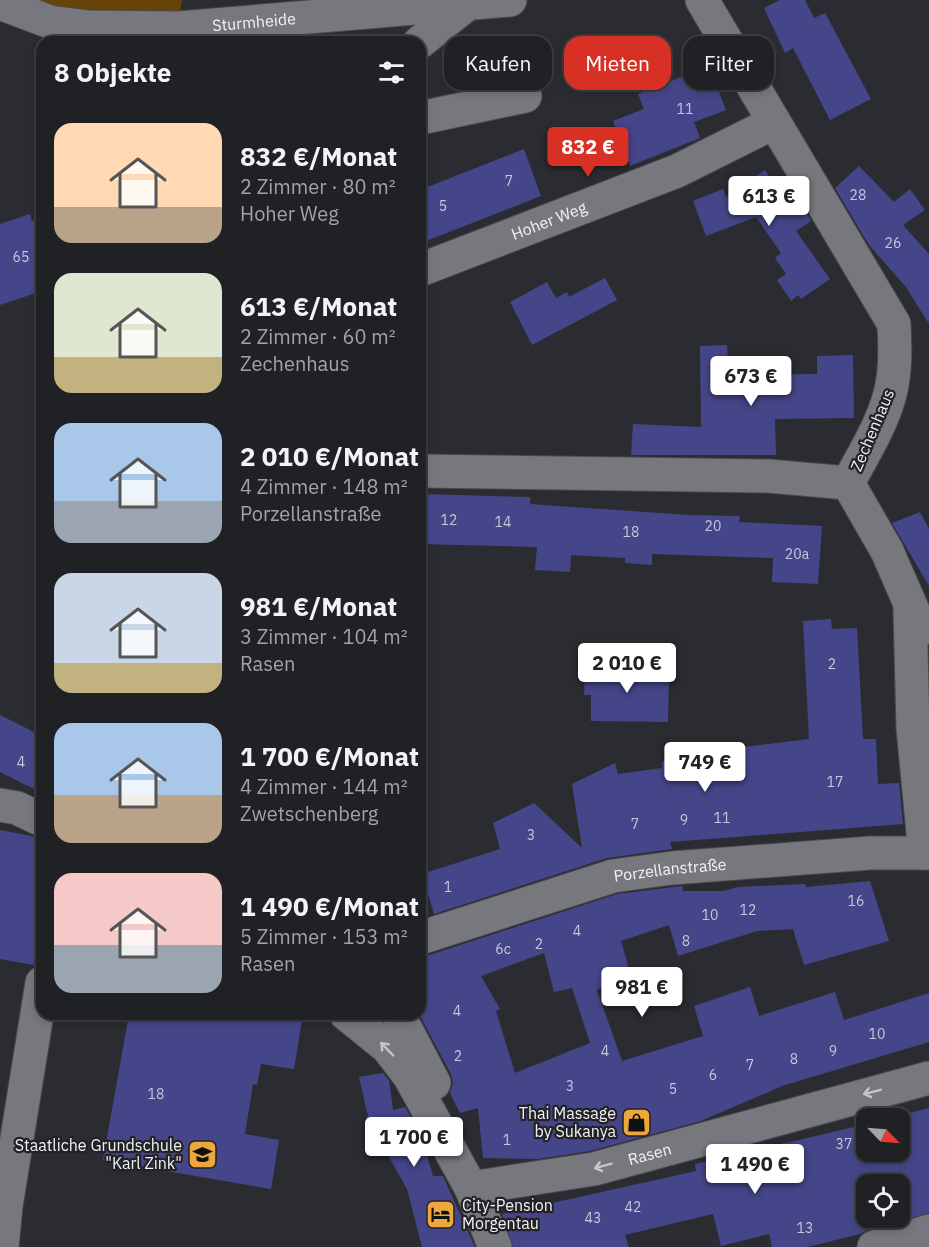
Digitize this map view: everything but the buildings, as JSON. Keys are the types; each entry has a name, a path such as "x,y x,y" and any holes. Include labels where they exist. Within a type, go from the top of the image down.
{"street":[{"name":"Sturmheide","path":"0,3 50,22 89,27 168,28 510,0"},
{"name":"Zechenhaus","path":"426,471 768,476 848,483 869,444 890,394 895,360 894,324 702,0"},
{"path":"426,37 466,4"},
{"path":"426,117 525,96"},
{"name":"Hoher Weg","path":"426,268 676,171 773,123"},
{"path":"848,483 887,551 910,610 929,643"},
{"path":"910,610 914,729 927,853"},
{"name":"Porzellanstraße","path":"426,936 613,876 672,868 870,853 927,853"},
{"path":"2,1247 6,1206 36,1020"},
{"path":"353,1020 388,1048 410,1077 471,1188 495,1247"},
{"path":"401,1020 463,1139 471,1188"},
{"name":"Rasen","path":"471,1188 594,1169 929,1078"},
{"path":"874,1247 929,1231"}],"shaded area":[{"path":"28,0 182,0 180,12 76,9"}],"place":[{"name":"Thai Massage by Sukanya","path":"637,1122"},
{"name":"Staatliche Grundschule \"Karl Zink\"","path":"203,1154"},
{"name":"City-Pension Morgentau","path":"441,1214"}]}
